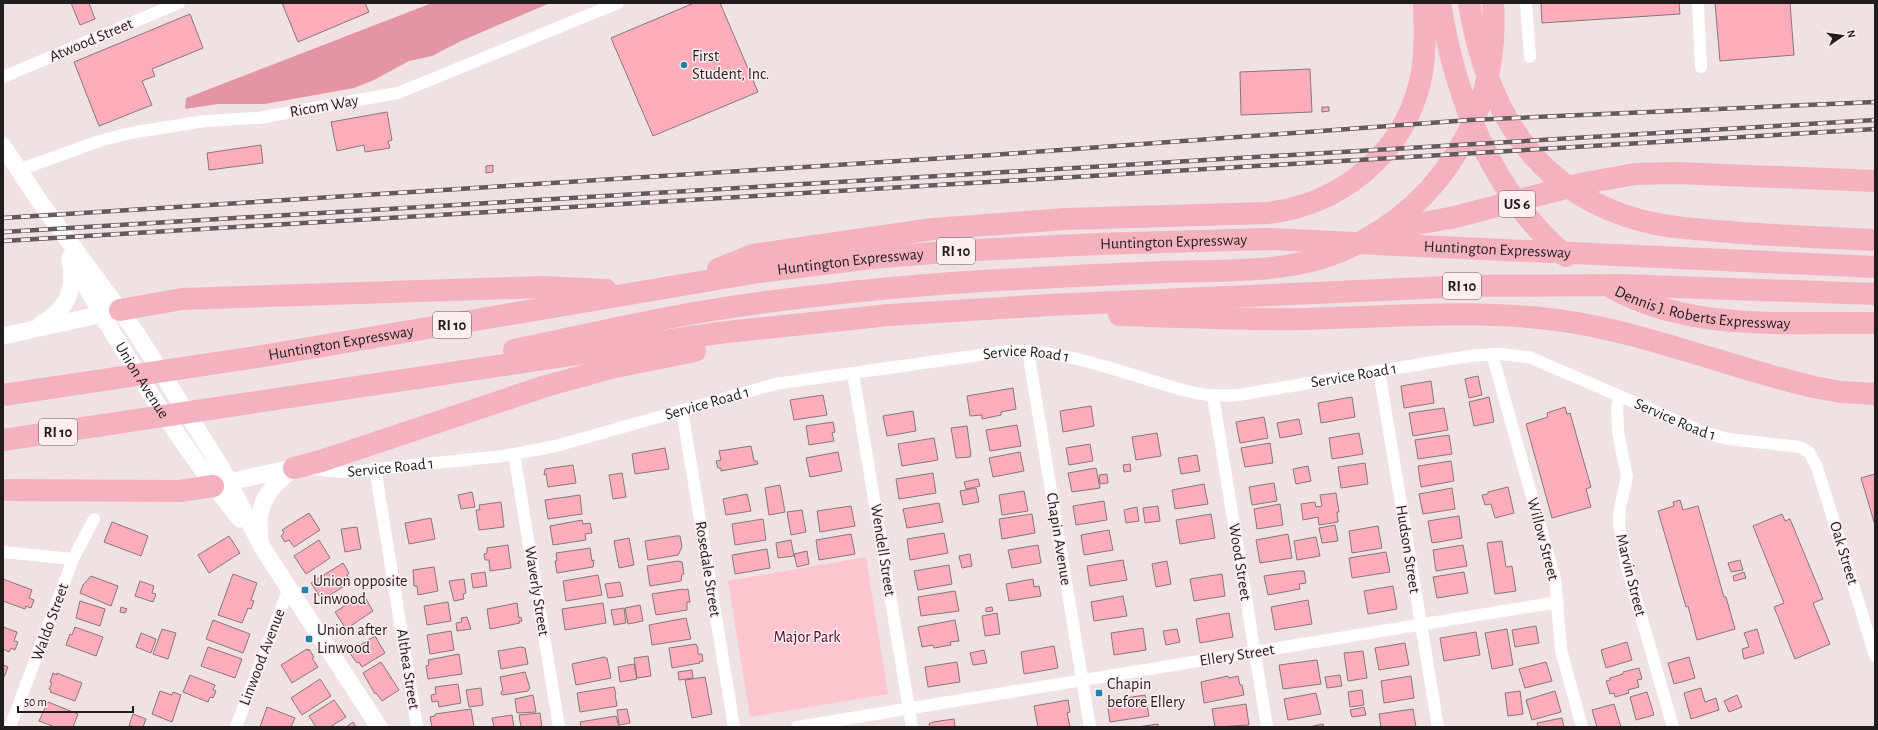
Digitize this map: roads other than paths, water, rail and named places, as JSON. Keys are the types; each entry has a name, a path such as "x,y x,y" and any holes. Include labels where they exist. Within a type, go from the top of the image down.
{"highway":[{"path":"675,286 753,256 934,229 1081,218 1277,212 1306,205 1325,198 1361,175 1376,161 1392,142 1404,123 1414,103 1424,60 1424,3"},
{"name":"Dennis J. Roberts Expressway","path":"1440,3 1450,55 1467,109 1494,167 1512,197 1529,219 1558,250 1581,268 1604,284 1644,303 1671,312 1696,317 1741,322 1875,323"},
{"path":"1469,3 1481,61 1491,88 1503,113 1518,138 1536,158 1556,177 1578,193 1617,212 1643,221 1665,225 1783,236 1875,240"},
{"path":"415,379 488,355 672,318 750,305 872,290 965,282 1037,277 1286,266 1336,253 1381,230 1420,198 1438,180 1467,136 1479,108 1488,80 1493,52 1494,3"},
{"path":"1323,241 1455,217 1585,182 1635,174 1682,173 1875,182"},
{"name":"Huntington Expressway","path":"3,395 257,357 675,286 823,264 957,251 1240,239 1323,241 1875,266"},
{"name":"Huntington Expressway","path":"3,440 662,341 801,323 912,313 1412,288 1524,285 1620,285 1875,294"},
{"path":"111,312 156,303 190,299 542,287 647,291"},
{"path":"1050,305 1119,315 1183,317 1305,319 1472,314 1542,318 1584,324 1639,336 1800,384 1841,392 1875,394"},
{"path":"294,468 321,461 517,395 577,377 651,359 729,344 801,323"},
{"path":"3,490 180,491 221,484"}],"main road":[{"name":"Union Avenue","path":"3,146 111,312 134,331 216,459 221,484"},
{"path":"33,329 53,317 67,301 71,289 73,255"},
{"name":"Union Avenue","path":"111,312 113,335 196,462 221,484 378,727"},
{"path":"3,336 111,312"},
{"path":"262,547 258,522 262,504 276,484 294,468"},
{"name":"Service Road 1","path":"221,484 294,468"}],"street":[{"name":"Atwood Street","path":"3,77 179,3"},
{"name":"Ricom Way","path":"19,170 98,141 130,133 205,121 258,118 398,93 618,3"},
{"path":"1526,3 1530,57"},
{"path":"1698,3 1701,67"},
{"name":"Service Road 1","path":"294,468 342,472 514,454 556,446 776,384 998,352 1028,351 1057,354 1076,358 1187,392 1213,396 1238,395 1379,371 1492,354 1515,354 1535,359 1619,398 1716,437 1740,441 1795,446 1809,452"},
{"name":"Chapin Avenue","path":"1028,351 1090,727"},
{"name":"Willow Street","path":"1492,354 1555,579 1561,650 1582,727"},
{"name":"Hudson Street","path":"1379,371 1438,727"},
{"name":"Wendell Street","path":"854,373 912,727"},
{"name":"Wood Street","path":"1213,396 1267,727"},
{"name":"Marvin Street","path":"1619,398 1617,408 1618,432 1627,476 1619,517 1621,544 1673,727"},
{"name":"Rosedale Street","path":"682,410 734,727"},
{"name":"Oak Street","path":"1809,452 1817,467 1875,656"},
{"name":"Waverly Street","path":"514,454 559,727"},
{"name":"Althea Street","path":"375,468 417,727"},
{"name":"Waldo Street","path":"10,727 73,559 94,519"},
{"path":"3,552 73,559"},
{"name":"Linwood Avenue","path":"236,727 289,588"},
{"name":"Ellery Street","path":"797,727 1558,602"}],"railway":[{"path":"3,218 992,155 1470,120 1875,102"},
{"path":"3,232 1875,120"},
{"path":"3,241 1875,129"}],"place":[{"name":"First Student, Inc.","path":"684,65"},
{"name":"Union opposite Linwood","path":"305,590"},
{"name":"Union after Linwood","path":"309,639"},
{"name":"Chapin before Ellery","path":"1099,693"}],"park label":[{"name":"Major Park","path":"807,637"}]}
